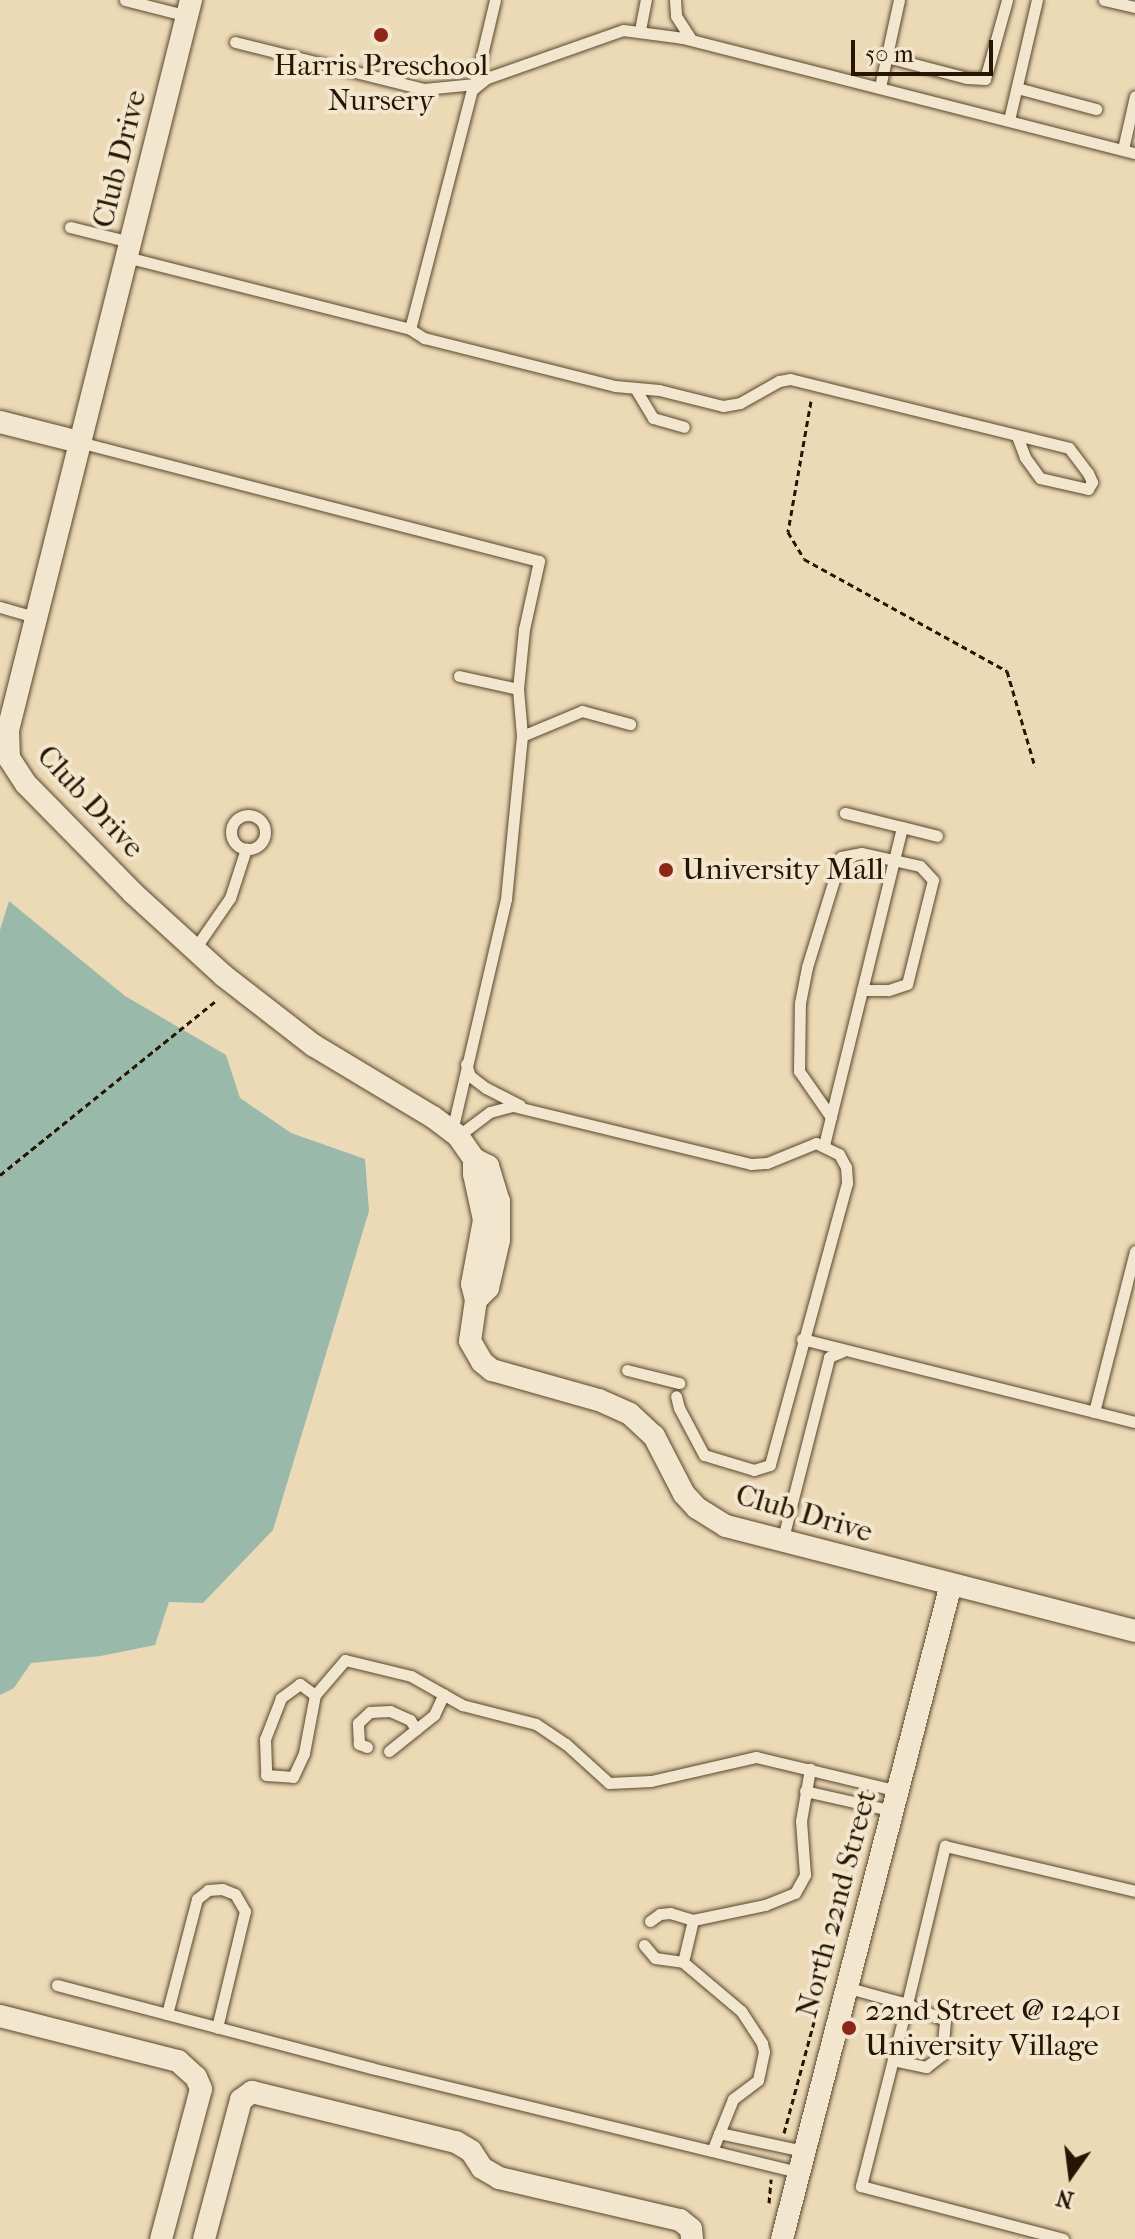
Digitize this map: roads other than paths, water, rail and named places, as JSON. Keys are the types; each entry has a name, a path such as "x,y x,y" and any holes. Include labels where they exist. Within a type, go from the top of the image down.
{"street":[{"name":"Club Drive","path":"190,8 8,730 9,758 26,784 194,950 313,1045 455,1133 474,1159 488,1166 500,1215 499,1240 488,1288 476,1300 470,1341 482,1362 502,1374 599,1400 630,1414 654,1436 684,1494 697,1508 726,1526 1135,1631"},
{"path":"0,422 79,442"},
{"name":"North 22nd Street","path":"782,2239 844,1987 896,1801 951,1584"},
{"path":"0,2016 178,2061 196,2077 201,2089 161,2239"},
{"path":"204,2239 241,2100 252,2092 456,2142 471,2151 482,2168 499,2178 680,2220 691,2229 692,2239"}],"lane":[{"path":"125,0 190,8"},
{"path":"410,329 495,0"},
{"path":"640,30 646,0"},
{"path":"675,0 679,24 692,40"},
{"path":"880,87 899,0"},
{"path":"887,57 967,78 985,79 1007,0"},
{"path":"1009,120 1037,0"},
{"path":"1104,0 1135,7"},
{"path":"235,42 424,89 475,84 615,32 640,30 692,40 1129,151 1135,98"},
{"path":"1017,88 1096,109"},
{"path":"70,227 128,250 410,329 419,336 446,344 635,388 730,406 779,381 790,379 1069,448 1088,473 1092,482 1088,489 1040,478 1025,457 1017,436"},
{"path":"635,388 653,418 684,427"},
{"path":"79,442 539,561 524,629 518,689 522,736 506,899 466,1061 455,1133"},
{"path":"0,607 36,617"},
{"path":"459,676 518,689"},
{"path":"522,736 582,711 630,724"},
{"path":"845,813 937,836"},
{"path":"824,1145 902,827"},
{"path":"194,950 230,898 246,849"},
{"path":"831,1117 799,1071 800,1003 807,967 841,857 862,853 920,866 933,880 907,984 888,990 862,990"},
{"path":"466,1061 470,1076 486,1088 524,1107 751,1164 767,1163 807,1145 824,1145 844,1161 847,1183 802,1339 772,1460 765,1469 754,1470 704,1455 679,1408 676,1396"},
{"path":"455,1133 490,1112 524,1107"},
{"path":"1094,1412 1135,1251"},
{"path":"802,1339 1135,1422"},
{"path":"782,1542 829,1357 837,1351 859,1350"},
{"path":"627,1370 679,1383"},
{"path":"315,1695 300,1684 281,1698 265,1739 266,1775 293,1777 304,1753 315,1695 345,1660 411,1676 462,1705 536,1724 566,1744 609,1783 651,1781 756,1757 810,1769 896,1801"},
{"path":"389,1751 439,1709 444,1694"},
{"path":"367,1747 359,1744 358,1723 370,1712 390,1711 410,1720 416,1729"},
{"path":"650,1921 660,1914 670,1913 693,1920 765,1905 795,1893 806,1866 801,1821 810,1769"},
{"path":"805,1791 896,1801"},
{"path":"1063,2239 861,2186 945,1846 1135,1891"},
{"path":"167,2014 197,1899 208,1890 222,1889 235,1894 245,1911 217,2028"},
{"path":"683,1962 693,1920"},
{"path":"644,1945 655,1958 683,1962 741,2011 762,2043 758,2080 733,2099 712,2151"},
{"path":"57,1985 712,2151 801,2161"},
{"path":"844,1987 907,2004 945,2020 942,2055 926,2067 893,2060"},
{"path":"719,2133 780,2146 801,2161"}],"place":[{"name":"Harris Preschool Nursery","path":"381,35"},
{"name":"University Mall","path":"666,870"},
{"name":"22nd Street @ 12401 University Village","path":"849,2028"}]}
